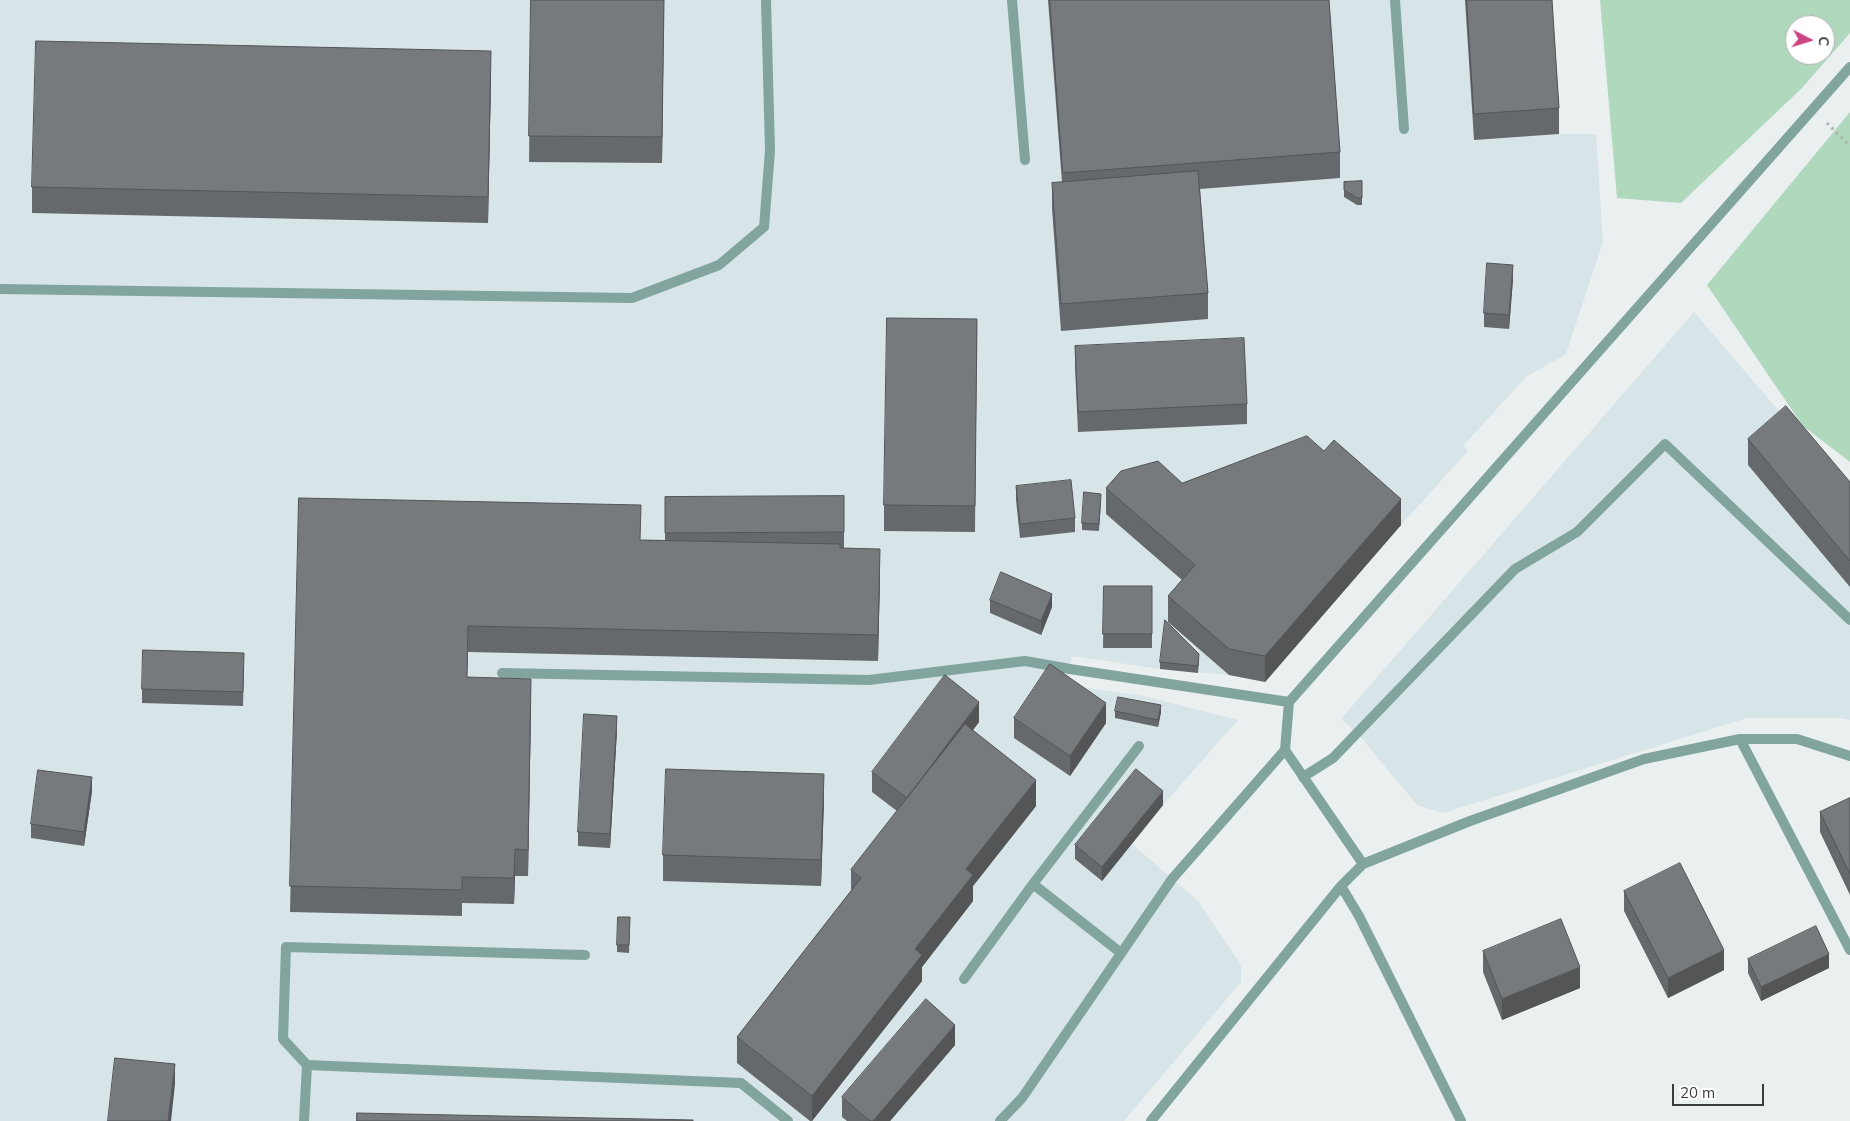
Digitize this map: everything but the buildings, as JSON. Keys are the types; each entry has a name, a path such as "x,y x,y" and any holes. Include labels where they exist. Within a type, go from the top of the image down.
{"street":[{"path":"0,289 632,298 719,265 764,227 770,151 766,0"},
{"path":"1012,0 1025,160"},
{"path":"1395,0 1404,129"},
{"path":"1363,864 1303,778 1286,750 1289,702 1850,67"},
{"path":"1303,778 1333,758 1514,569 1577,532 1665,444 1850,620"},
{"path":"502,673 869,680 1025,661 1289,702"},
{"path":"1151,1121 1341,886 1363,864 1470,821 1644,759 1740,739 1797,738 1850,756"},
{"path":"1740,739 1850,950"},
{"path":"964,979 1033,884 1139,746"},
{"path":"1000,1121 1022,1098 1172,878 1286,750"},
{"path":"1033,884 1121,953"},
{"path":"1341,886 1359,916 1461,1121"},
{"path":"585,954 286,947 282,1038 307,1065 741,1083 788,1121"},
{"path":"304,1121 307,1065"}],"path":[{"path":"1813,109 1850,146"}],"shaded area":[{"path":"0,0 1551,0 1559,134 1596,134 1603,242 1566,354 1526,377 1463,446 1468,451 1265,682 1229,675 1160,669 1072,656 1067,685 1144,696 1238,720 1163,805 1132,844 1198,901 1241,965 1241,982 1124,1121 0,1121"},
{"path":"1694,312 1850,494 1850,720 1839,718 1747,718 1443,813 1417,805 1358,734 1341,719"}],"green space":[{"path":"1600,0 1850,0 1850,33 1835,50 1835,15 1785,15 1785,65 1822,65 1802,88 1681,203 1617,198"},
{"path":"1850,112 1850,462 1803,426 1707,285"}]}
